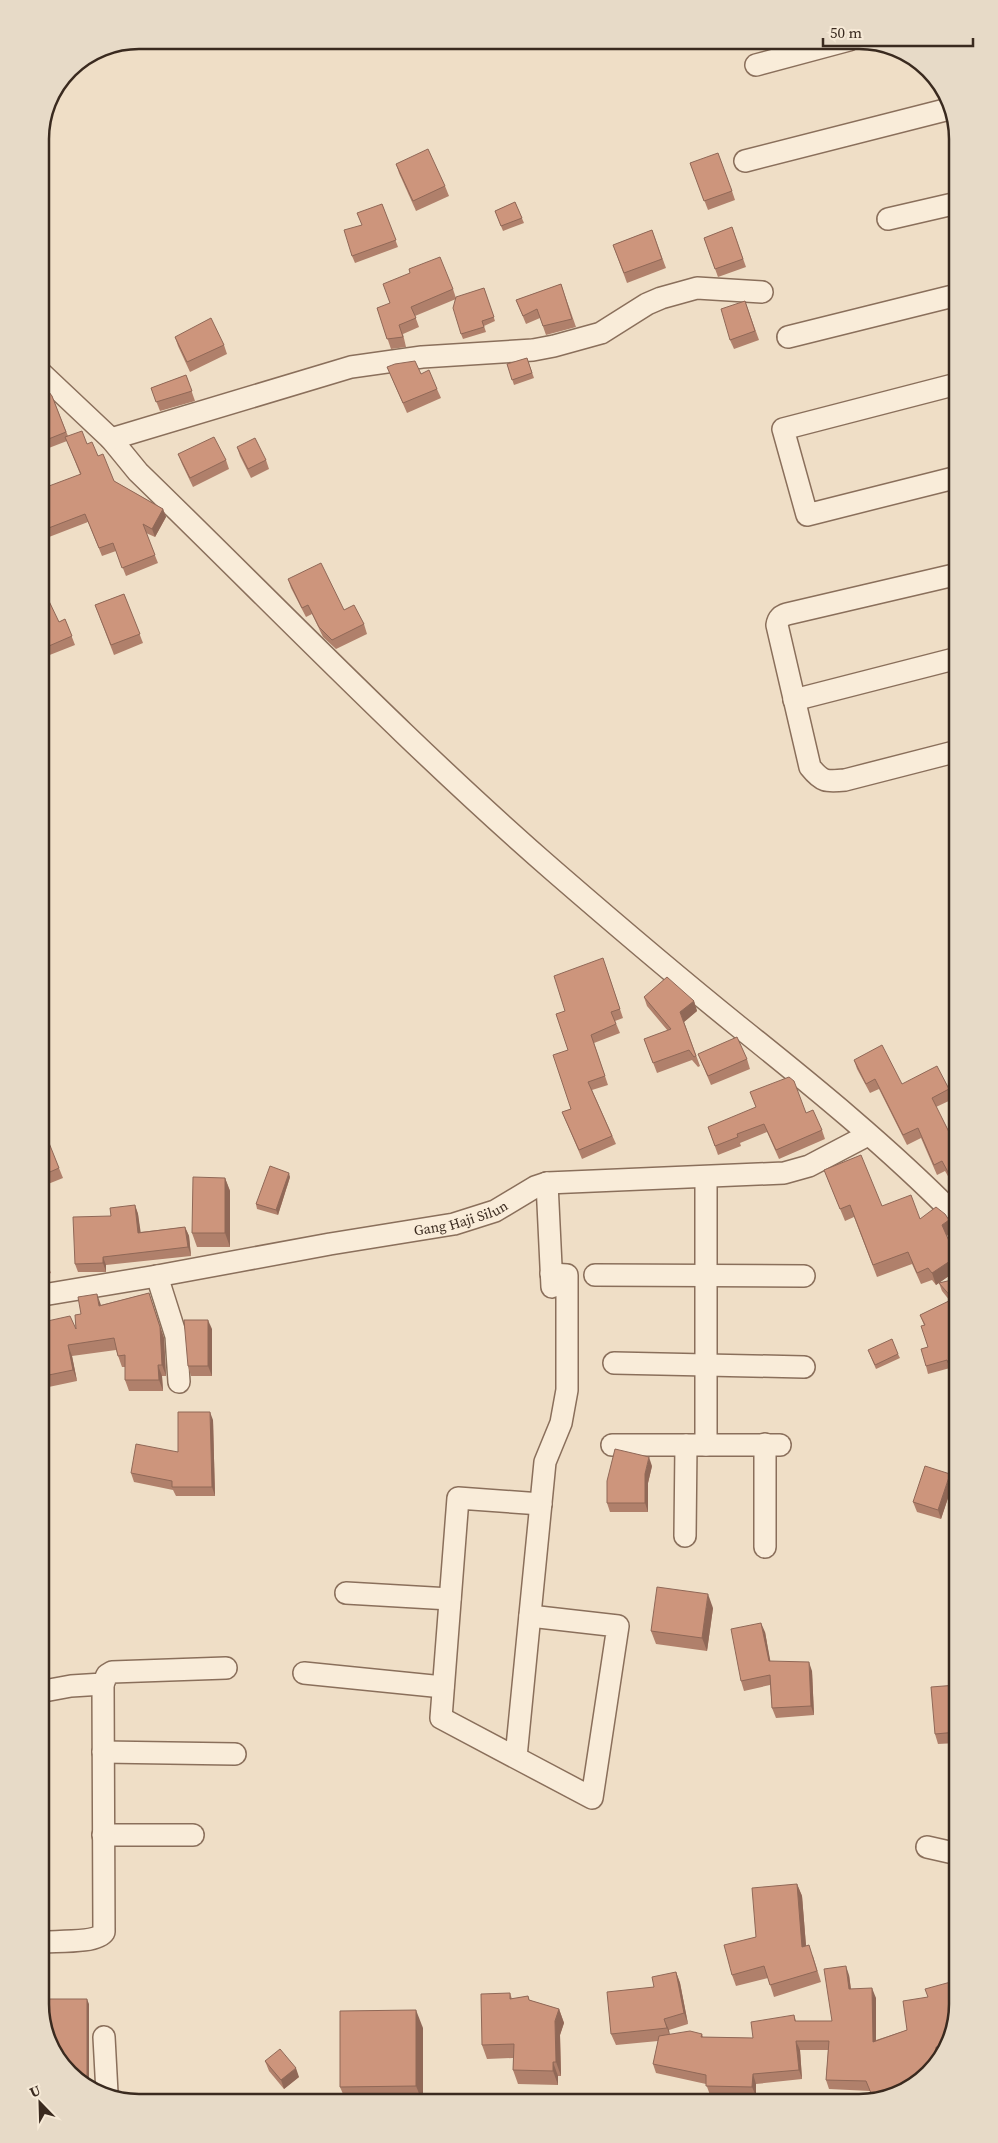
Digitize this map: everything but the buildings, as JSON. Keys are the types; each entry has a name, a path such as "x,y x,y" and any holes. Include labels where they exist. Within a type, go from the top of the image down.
{"street":[{"path":"756,65 816,49"},
{"path":"745,161 944,110"},
{"path":"888,218 949,205"},
{"path":"111,440 350,367 422,357 533,350 554,346 601,333 647,304 697,288 762,292"},
{"path":"788,337 949,297"},
{"path":"49,381 111,440 138,472 439,766 554,871 737,1025 810,1082 918,1177 949,1209"},
{"path":"949,386 783,429 806,516 949,479"},
{"path":"949,576 781,616 777,620 810,767 818,777 828,782 845,780 949,753"},
{"path":"794,700 949,660"},
{"name":"Gang Haji Silun","path":"49,1294 454,1224 479,1218 495,1211 535,1187 547,1183 706,1178 769,1174 797,1170 868,1135"},
{"path":"685,1536 706,1364 706,1178"},
{"path":"516,1757 545,1462 561,1423 567,1390 550,1274 547,1183"},
{"path":"595,1275 804,1276"},
{"path":"157,1276 176,1336 179,1382"},
{"path":"614,1363 804,1367"},
{"path":"612,1445 773,1444 765,1547"},
{"path":"530,1616 618,1626 592,1798 440,1718 458,1498 541,1504"},
{"path":"346,1593 450,1599"},
{"path":"49,1942 90,1939 102,1935 105,1926 103,1684 107,1675 112,1672 226,1668"},
{"path":"304,1672 443,1686"},
{"path":"49,1689 103,1684"},
{"path":"103,1752 235,1754"},
{"path":"103,1835 193,1835"},
{"path":"927,1847 949,1852"},
{"path":"104,2037 106,2088"}]}
